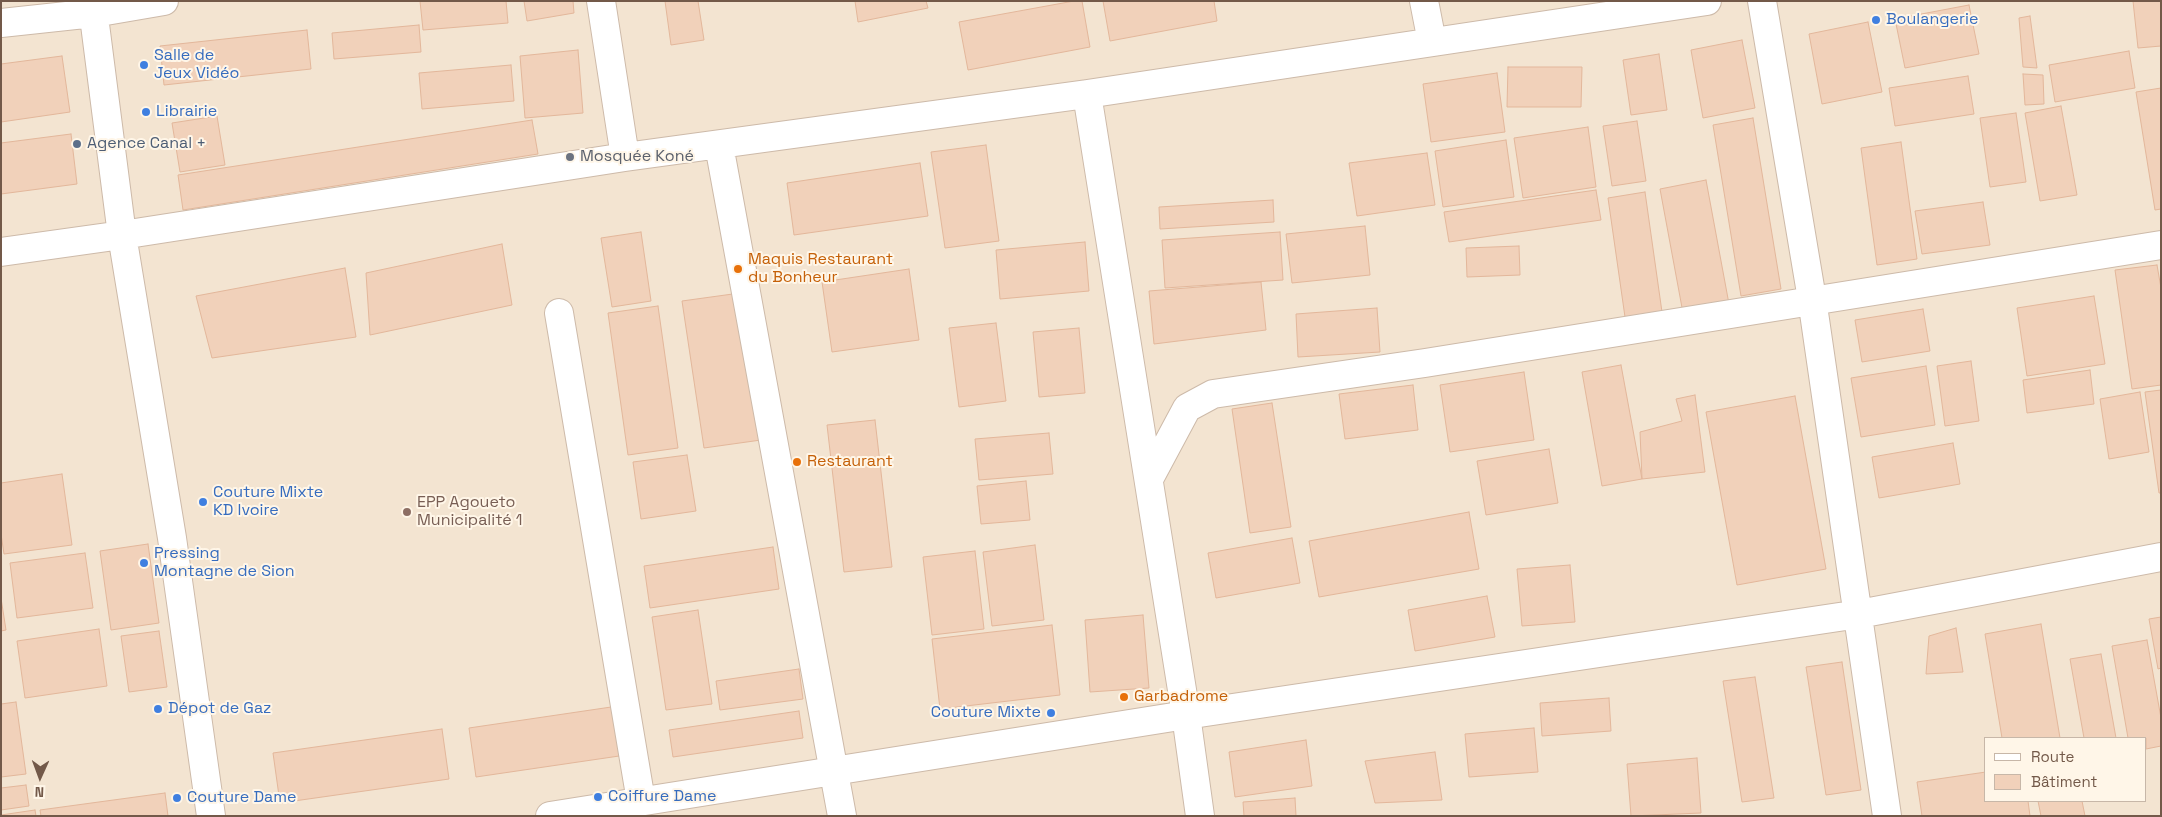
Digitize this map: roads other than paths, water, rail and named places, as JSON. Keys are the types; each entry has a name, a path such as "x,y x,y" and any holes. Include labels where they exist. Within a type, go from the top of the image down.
{"street":[{"path":"1,24 93,7 164,1"},
{"path":"600,1 625,157"},
{"path":"1424,1 1432,42"},
{"path":"1,252 625,157 1087,94 1707,1"},
{"path":"1762,1 1812,299 1887,816"},
{"path":"93,7 122,235 172,538 211,816"},
{"path":"1087,94 1186,715 1200,816"},
{"path":"719,144 842,816"},
{"path":"1149,479 1187,408 1213,394 1425,363 1812,299 2161,245"},
{"path":"559,312 641,802"},
{"path":"550,816 1186,715 1859,614 2161,557"}],"place":[{"name":"Boulangerie","path":"1876,20"},
{"name":"Salle de Jeux Vidéo","path":"144,65"},
{"name":"Librairie","path":"146,112"},
{"name":"Agence Canal +","path":"77,144"},
{"name":"Mosquée Koné","path":"570,157"},
{"name":"Maquis Restaurant du Bonheur","path":"738,269"},
{"name":"Restaurant","path":"797,462"},
{"name":"Couture Mixte KD Ivoire","path":"203,502"},
{"name":"EPP Agoueto Municipalité 1","path":"407,512"},
{"name":"Pressing Montagne de Sion","path":"144,563"},
{"name":"Garbadrome","path":"1124,697"},
{"name":"Dépot de Gaz","path":"158,709"},
{"name":"Couture Mixte","path":"1051,713"},
{"name":"Coiffure Dame","path":"598,797"},
{"name":"Couture Dame","path":"177,798"}]}
